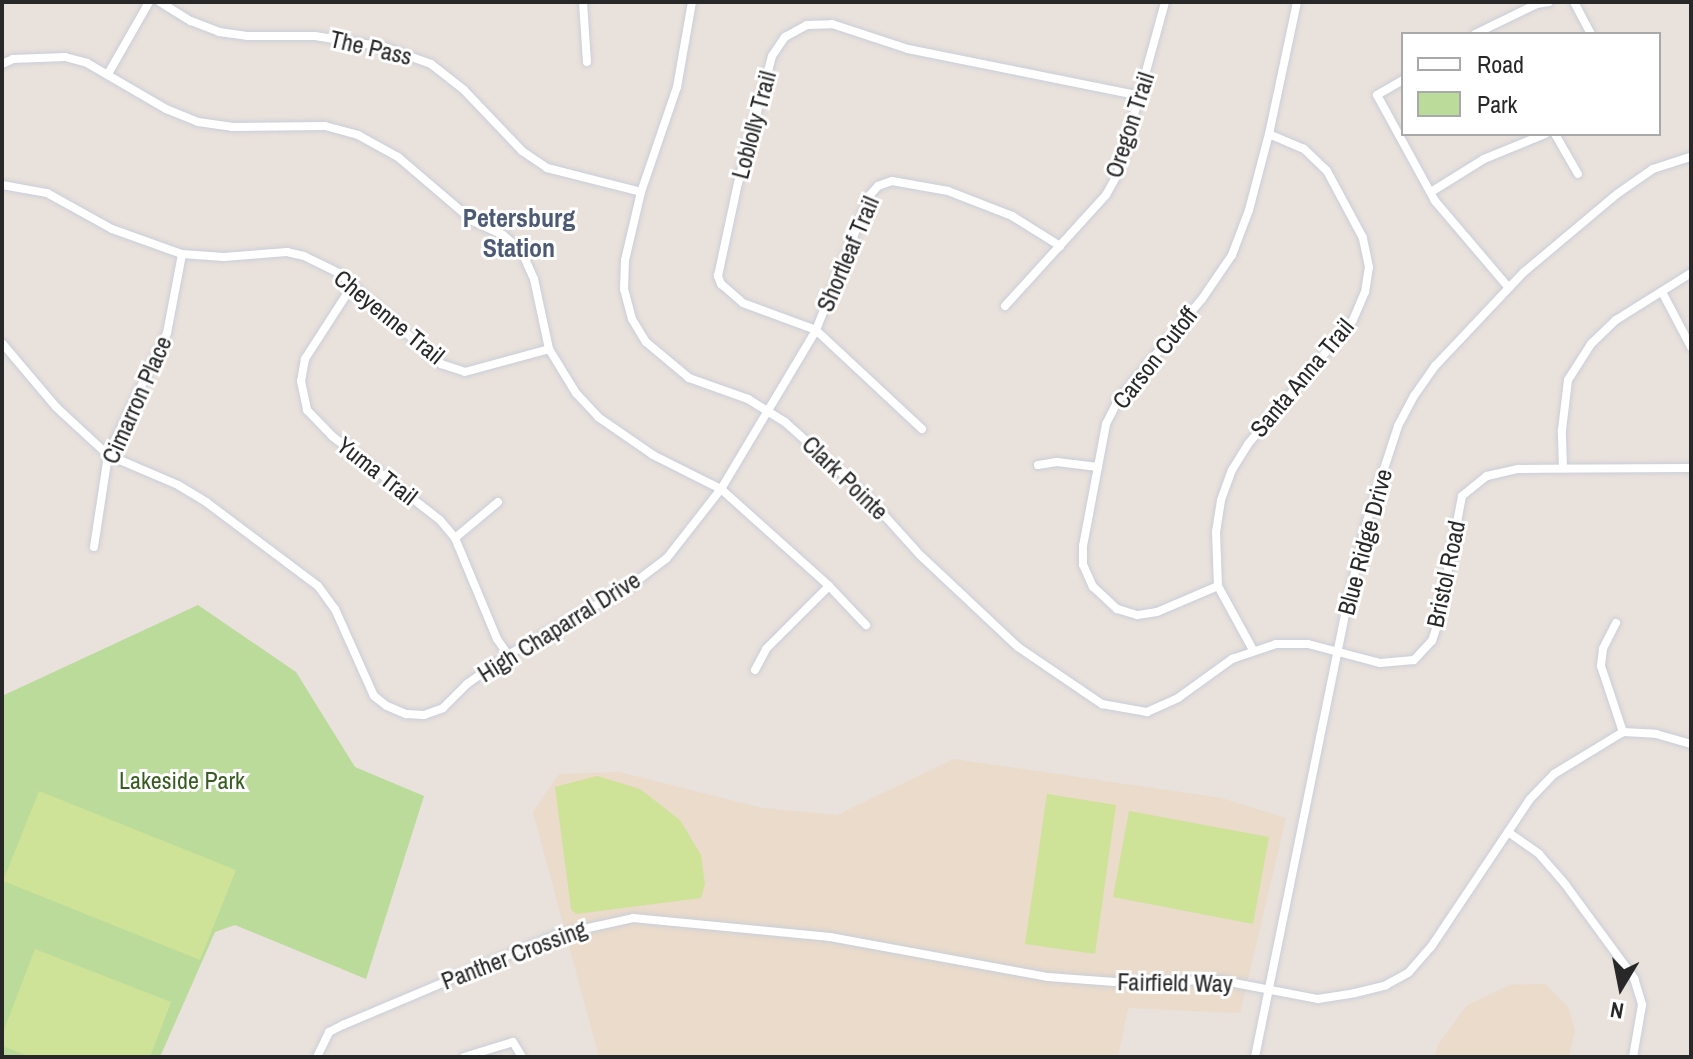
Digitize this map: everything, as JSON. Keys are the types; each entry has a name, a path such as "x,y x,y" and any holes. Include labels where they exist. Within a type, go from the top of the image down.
{"street":[{"path":"108,74 149,2"},
{"name":"The Pass","path":"160,2 191,21 219,32 247,36 315,36 384,47 431,64 464,90 522,151 547,168 641,192"},
{"path":"583,2 587,62"},
{"name":"Clark Pointe","path":"692,2 677,87 641,192 625,260 624,289 632,319 655,351 689,378 767,410 807,440 865,494 920,555 1018,647 1102,704 1147,712 1164,706 1232,659 1253,650 1291,643 1337,652"},
{"name":"Oregon Trail","path":"1005,306 1106,195 1118,173 1142,96 1165,2"},
{"name":"Carson Cutoff","path":"1218,586 1157,612 1137,615 1117,609 1103,598 1083,565 1096,467 1106,424 1118,400 1202,299 1232,255 1249,210 1269,134 1297,2"},
{"path":"1479,32 1537,4 1549,2"},
{"path":"1574,2 1590,32"},
{"name":"Loblolly Trail","path":"922,429 816,330 743,303 728,293 718,276 738,183 772,56 794,30 807,25 832,24 908,49 1142,96"},
{"path":"2,64 13,59 65,57 108,74 166,109 198,122 232,127 325,126 358,135 398,157 473,221 503,235 521,250 534,279 549,349 576,393 598,417 653,455 721,489 829,586 866,625"},
{"path":"1401,81 1377,95 1431,192 1509,288"},
{"name":"Santa Anna Trail","path":"1253,650 1218,586 1216,532 1232,470 1248,444 1353,320 1365,292 1369,267 1363,238 1327,171 1304,149 1269,134"},
{"path":"1556,136 1578,174"},
{"path":"1431,192 1456,174 1521,138"},
{"name":"Blue Ridge Drive","path":"1255,1057 1337,652 1367,521 1398,426 1436,365 1509,288 1617,194 1653,169 1691,157"},
{"name":"Shortleaf Trail","path":"767,410 816,330 870,195 878,186 892,181 948,191 1012,216 1060,246"},
{"name":"Cheyenne Trail","path":"2,185 47,193 112,229 182,254 224,257 296,254 323,264 441,364 465,372 549,349"},
{"name":"Cimarron Place","path":"94,547 108,455 167,333 182,254"},
{"path":"1563,467 1562,430 1568,380 1591,344 1616,320 1691,273"},
{"name":"Yuma Trail","path":"352,286 305,359 301,381 307,410 332,436 440,520 455,538 497,639 508,655"},
{"path":"1662,292 1691,347"},
{"name":"High Chaparral Drive","path":"2,343 56,407 108,455 196,497 318,586 335,609 367,686 387,706 406,714 424,715 443,708 467,684 508,655 630,586 667,558 721,489 767,410"},
{"path":"1038,465 1057,462 1096,467"},
{"name":"Bristol Road","path":"1337,652 1380,663 1414,660 1432,641 1462,496 1487,476 1518,469 1563,467 1691,468"},
{"path":"455,538 498,502"},
{"path":"755,670 766,649 829,586"},
{"path":"1616,623 1603,649 1601,666 1623,732 1656,734 1691,744"},
{"name":"Fairfield Way","path":"830,937 1048,977 1115,982 1219,980 1318,999 1386,985 1409,972 1431,947 1530,799 1554,774 1623,732"},
{"path":"1508,832 1539,854 1565,884 1634,978 1642,1005 1633,1057"},
{"name":"Panther Crossing","path":"317,1057 325,1039 336,1028 575,928 633,918 657,918 830,937"},
{"path":"464,1057 513,1042 522,1057"}],"shaded area":[{"path":"954,759 1221,798 1286,818 1240,1013 1128,1008 1118,1057 599,1057 533,812 559,774 619,772 762,808 837,815"},
{"path":"1545,984 1568,1007 1575,1030 1569,1057 1434,1057 1438,1045 1466,1006 1510,985"}],"green space":[{"name":"Lakeside Park","path":"198,605 296,672 355,767 424,796 366,979 235,925 215,932 160,1057 2,1057 2,696"},
{"path":"597,776 640,789 680,820 701,855 705,884 701,898 576,914 571,909 555,787"},
{"path":"39,791 236,870 200,960 3,881"},
{"path":"1047,794 1116,805 1095,954 1025,944"},
{"path":"1129,811 1269,837 1253,924 1113,897"},
{"path":"35,949 171,1002 150,1057 31,1057 2,1046 2,1035"}],"district":[{"name":"Petersburg Station","path":"519,233"}]}
